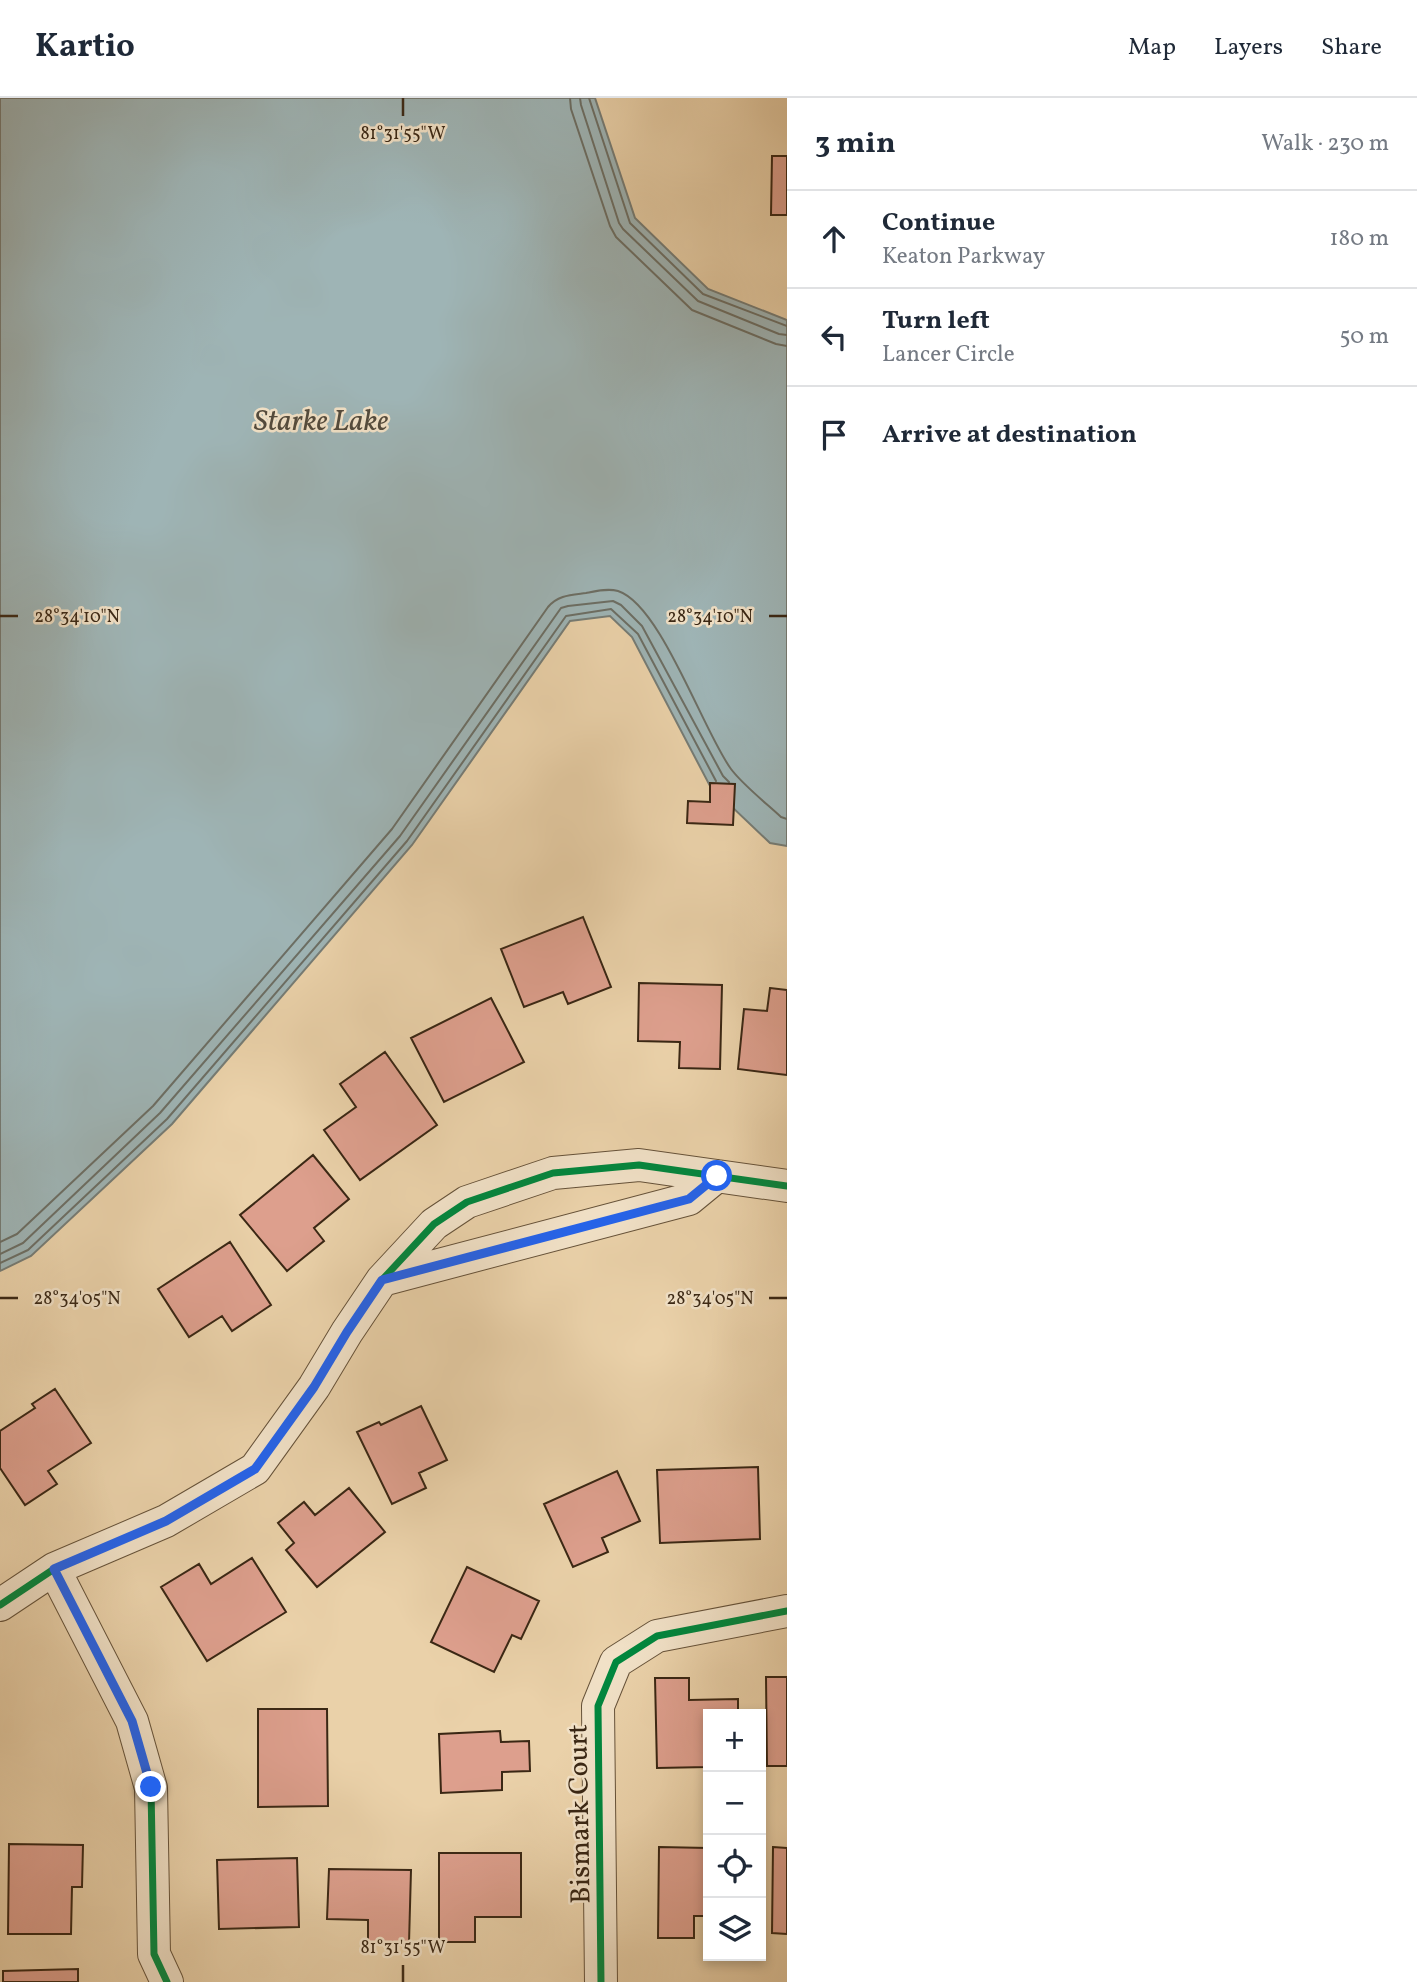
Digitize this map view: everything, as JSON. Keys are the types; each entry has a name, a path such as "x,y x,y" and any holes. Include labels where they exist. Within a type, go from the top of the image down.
{"street":[{"path":"0,1605 54,1569 166,1521 255,1469 314,1387 382,1280 434,1224 467,1202 553,1173 639,1165 787,1186"},
{"path":"382,1280 689,1199 717,1176"},
{"path":"54,1569 132,1721 151,1787 154,1954 167,1982"},
{"name":"Bismark Court","path":"601,1982 598,1706 616,1662 657,1636 787,1611"}],"water":[{"name":"Starke Lake","path":"0,98 595,98 635,218 708,289 787,320 787,846 770,843 710,786 632,637 610,616 570,621 412,845 172,1124 31,1256 0,1271"}],"building":[{"path":"772,156 787,156 787,215 771,215"},
{"path":"710,783 735,784 733,825 687,823 688,801 710,802"},
{"path":"583,917 611,987 568,1004 563,992 524,1007 501,949"},
{"path":"639,983 722,985 720,1069 679,1068 680,1042 638,1041"},
{"path":"770,988 787,990 787,1075 738,1069 744,1009 767,1011"},
{"path":"491,998 524,1062 444,1102 411,1038"},
{"path":"385,1052 437,1125 360,1180 324,1130 356,1107 340,1084"},
{"path":"313,1155 349,1199 314,1228 324,1241 287,1271 240,1215"},
{"path":"230,1242 271,1305 232,1331 222,1316 189,1337 158,1289"},
{"path":"55,1389 91,1443 48,1471 57,1484 25,1505 0,1468 0,1431 35,1408 32,1404"},
{"path":"421,1406 447,1460 419,1473 426,1488 392,1504 357,1432 379,1422 381,1425"},
{"path":"758,1467 760,1539 660,1543 657,1470"},
{"path":"617,1471 640,1521 602,1538 608,1552 573,1567 544,1504"},
{"path":"349,1488 385,1532 317,1587 286,1550 294,1543 278,1523 304,1502 315,1515"},
{"path":"252,1558 286,1612 207,1661 161,1587 199,1564 211,1584"},
{"path":"467,1567 539,1601 521,1639 512,1635 494,1672 431,1642"},
{"path":"766,1677 787,1677 787,1766 767,1766"},
{"path":"655,1678 689,1678 689,1700 738,1699 738,1709 703,1709 703,1767 657,1768"},
{"path":"258,1709 327,1709 328,1806 258,1807"},
{"path":"500,1731 501,1742 529,1741 530,1771 502,1772 502,1790 441,1793 439,1734"},
{"path":"9,1844 83,1845 82,1887 72,1887 71,1934 8,1934"},
{"path":"659,1847 703,1848 703,1916 694,1916 694,1938 658,1938"},
{"path":"773,1847 787,1848 787,1934 772,1933"},
{"path":"439,1853 521,1853 521,1917 475,1917 475,1942 439,1942"},
{"path":"297,1858 299,1927 219,1929 217,1860"},
{"path":"329,1869 411,1870 409,1943 368,1942 368,1920 327,1919"},
{"path":"78,1969 78,1982 3,1982 3,1971"}],"cycle path":[{"path":"0,1605 54,1569 166,1521 255,1469 314,1387 382,1280 434,1224 467,1202 553,1173 639,1165 787,1186"},
{"path":"54,1569 132,1721 151,1788 154,1954 167,1982"},
{"path":"601,1982 598,1706 616,1662 657,1636 787,1611"}],"route":[{"path":"151,1787 132,1721 54,1569 166,1521 255,1469 314,1387 382,1280 689,1199 717,1176"}]}
